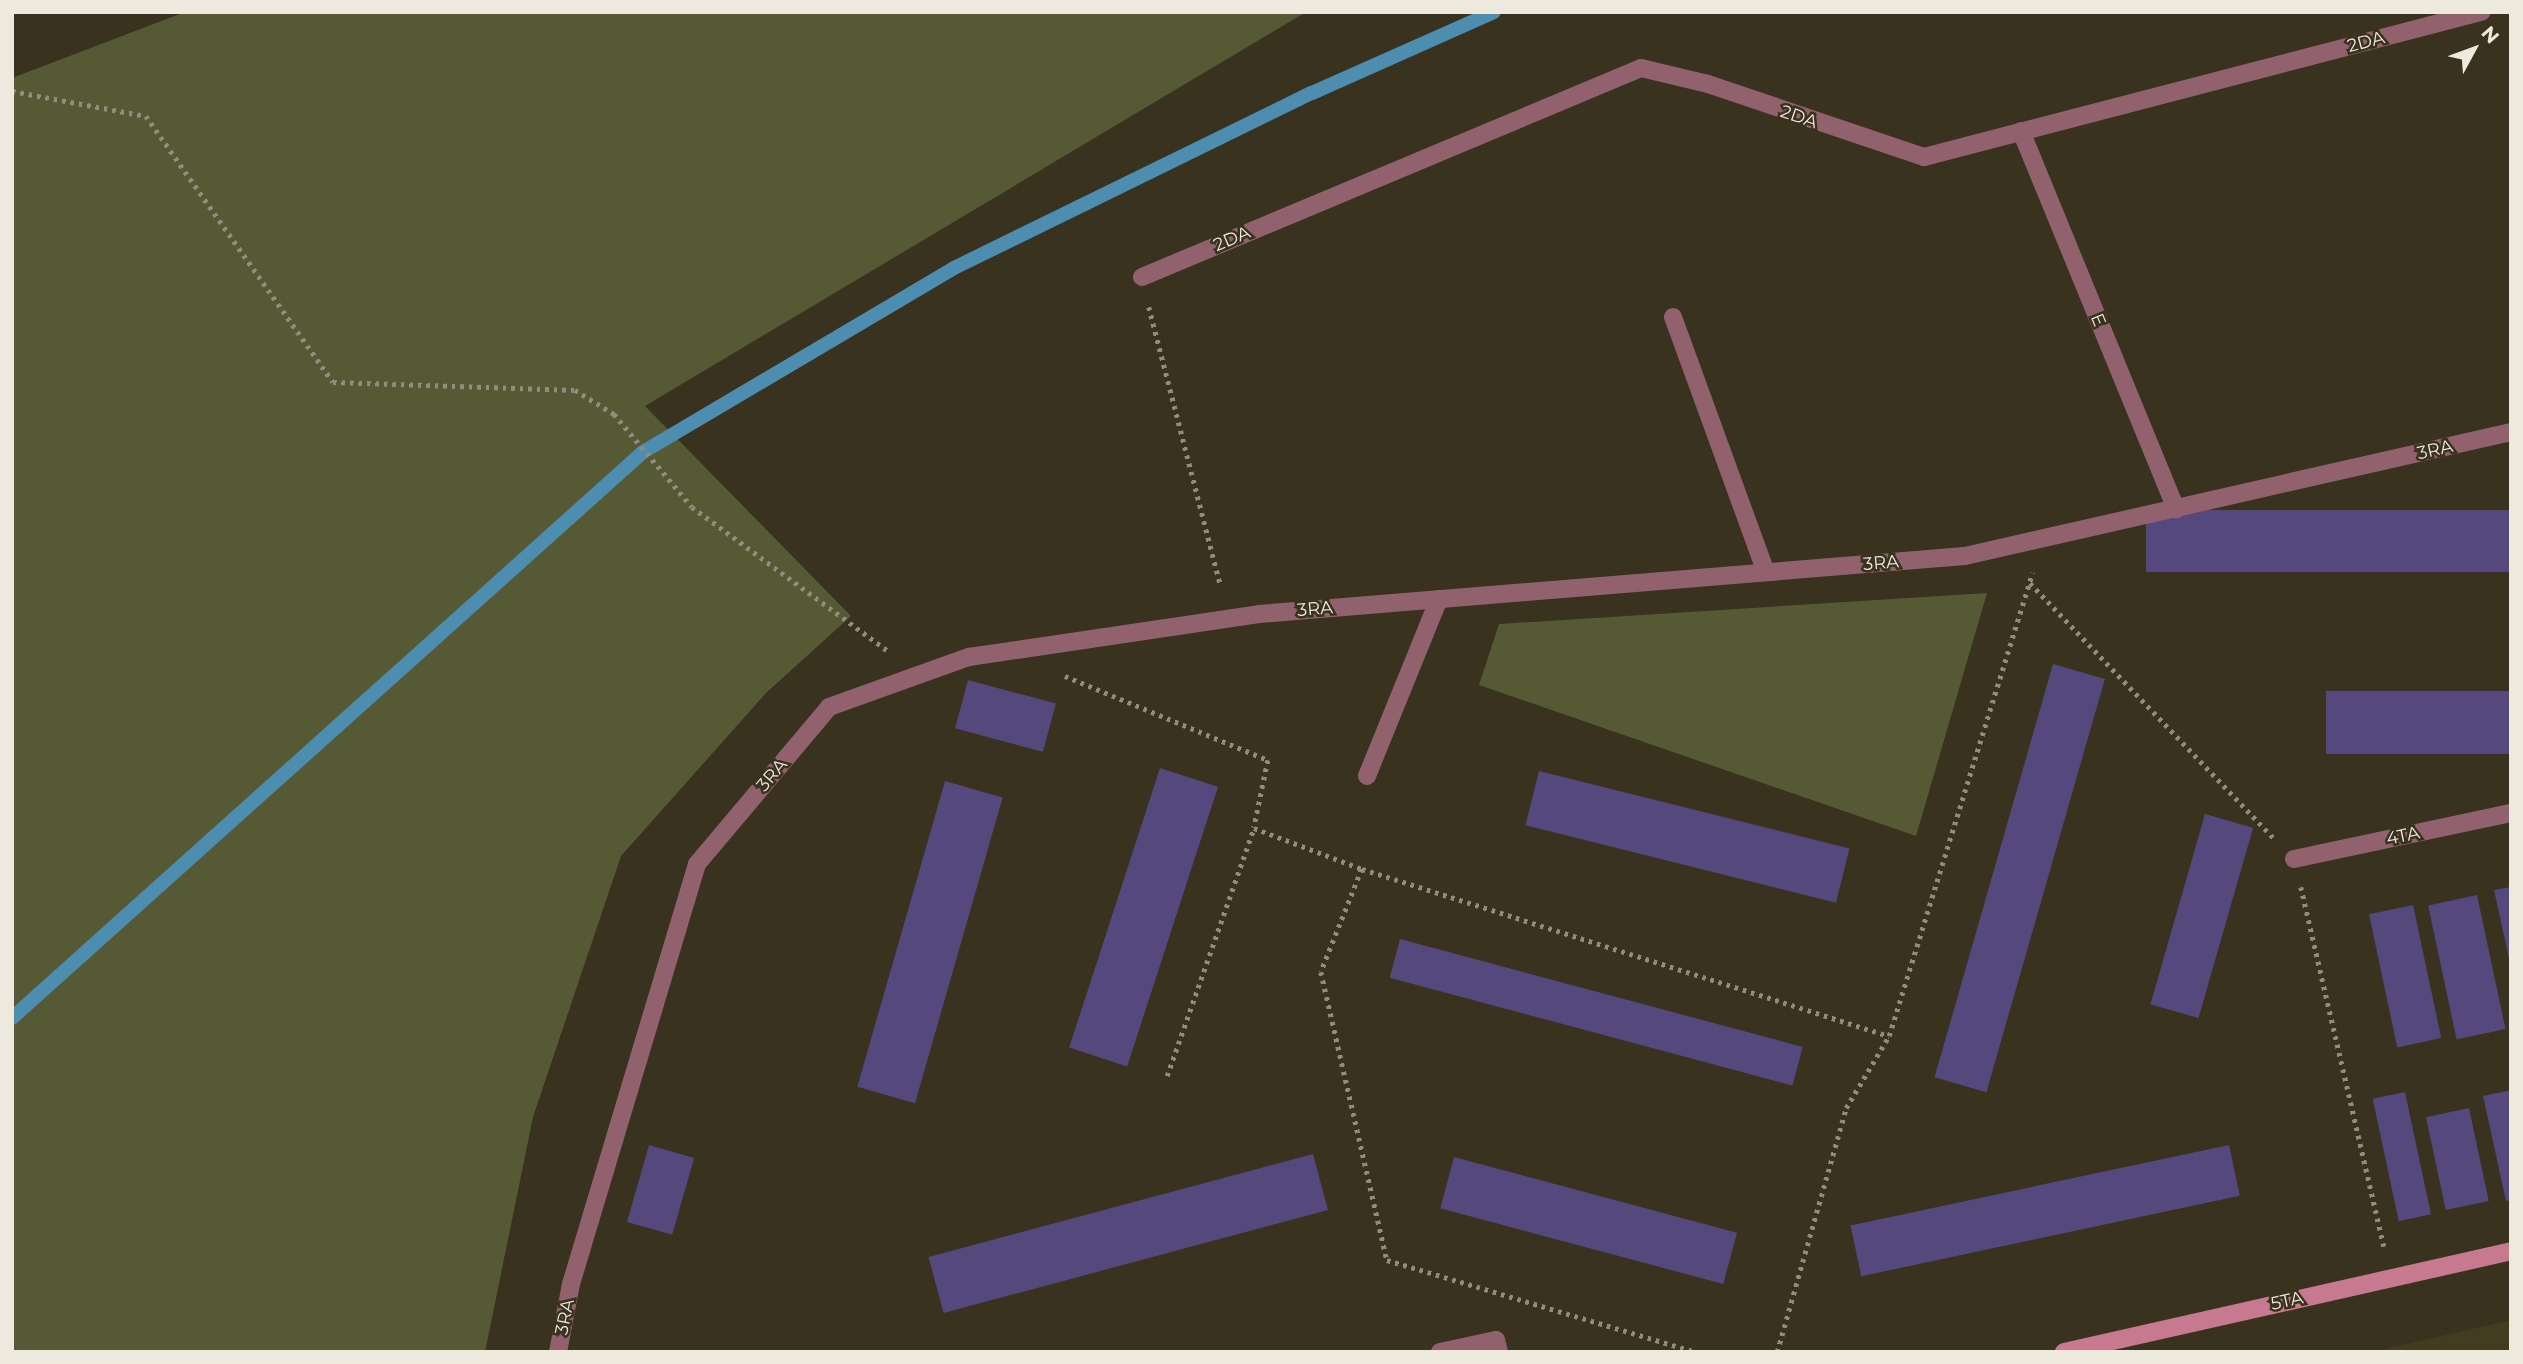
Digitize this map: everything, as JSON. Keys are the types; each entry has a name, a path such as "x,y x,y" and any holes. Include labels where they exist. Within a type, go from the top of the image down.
{"street":[{"name":"2DA","path":"1142,277 1641,68 1709,84 1924,157 2481,12"},
{"name":"E","path":"2021,131 2176,509"},
{"path":"1672,317 1766,572"},
{"name":"3RA","path":"558,1352 571,1284 697,864 829,706 969,657 1230,618 1965,556 2511,432"},
{"path":"1367,776 1439,599"},
{"name":"4TA","path":"2294,859 2511,813"},
{"name":"5TA","path":"2064,1352 2511,1251"},
{"path":"1440,1352 1496,1340 1499,1352"}],"path":[{"path":"12,91 146,116 333,382 575,390 614,414 692,507 920,675"},
{"path":"1142,277 1230,618"},
{"path":"1777,1352 1846,1108 1889,1036 2030,583 2038,541"},
{"path":"2030,583 2294,859 2391,1279"},
{"path":"1055,672 1268,760 1254,828 1167,1076"},
{"path":"1254,828 1362,869 1889,1036"},
{"path":"1362,869 1321,972 1387,1260 1695,1352"}],"shaded area":[{"path":"2511,1320 2511,1352 2372,1352"}],"green space":[{"path":"185,12 1306,12 645,406 851,616 766,693 621,856 533,1117 485,1352 12,1352 12,78"},
{"path":"1987,593 1916,836 1479,685 1499,624"}],"building":[{"path":"2146,510 2511,510 2511,572 2146,572"},
{"path":"2053,664 2105,679 1986,1092 1934,1077"},
{"path":"968,680 1056,704 1043,752 955,728"},
{"path":"2326,691 2511,691 2511,754 2326,754"},
{"path":"1160,768 1218,787 1127,1066 1069,1048"},
{"path":"1539,771 1849,848 1836,903 1525,825"},
{"path":"945,781 1003,798 915,1103 857,1087"},
{"path":"2205,814 2253,828 2198,1018 2150,1004"},
{"path":"2511,887 2511,963 2510,963 2494,890"},
{"path":"2477,895 2505,1029 2457,1039 2428,905"},
{"path":"2413,905 2441,1038 2397,1047 2369,914"},
{"path":"1400,939 1803,1047 1792,1086 1390,978"},
{"path":"2511,1090 2511,1200 2506,1201 2483,1096"},
{"path":"2405,1092 2431,1214 2399,1221 2373,1099"},
{"path":"2469,1108 2489,1201 2446,1210 2426,1117"},
{"path":"649,1145 694,1158 672,1235 627,1222"},
{"path":"2229,1145 2240,1196 1861,1276 1850,1225"},
{"path":"1313,1154 1328,1210 944,1313 929,1257"},
{"path":"1454,1157 1737,1233 1723,1284 1440,1208"}],"waterway":[{"path":"12,1018 643,452 954,268 1312,93 1494,12"}]}
